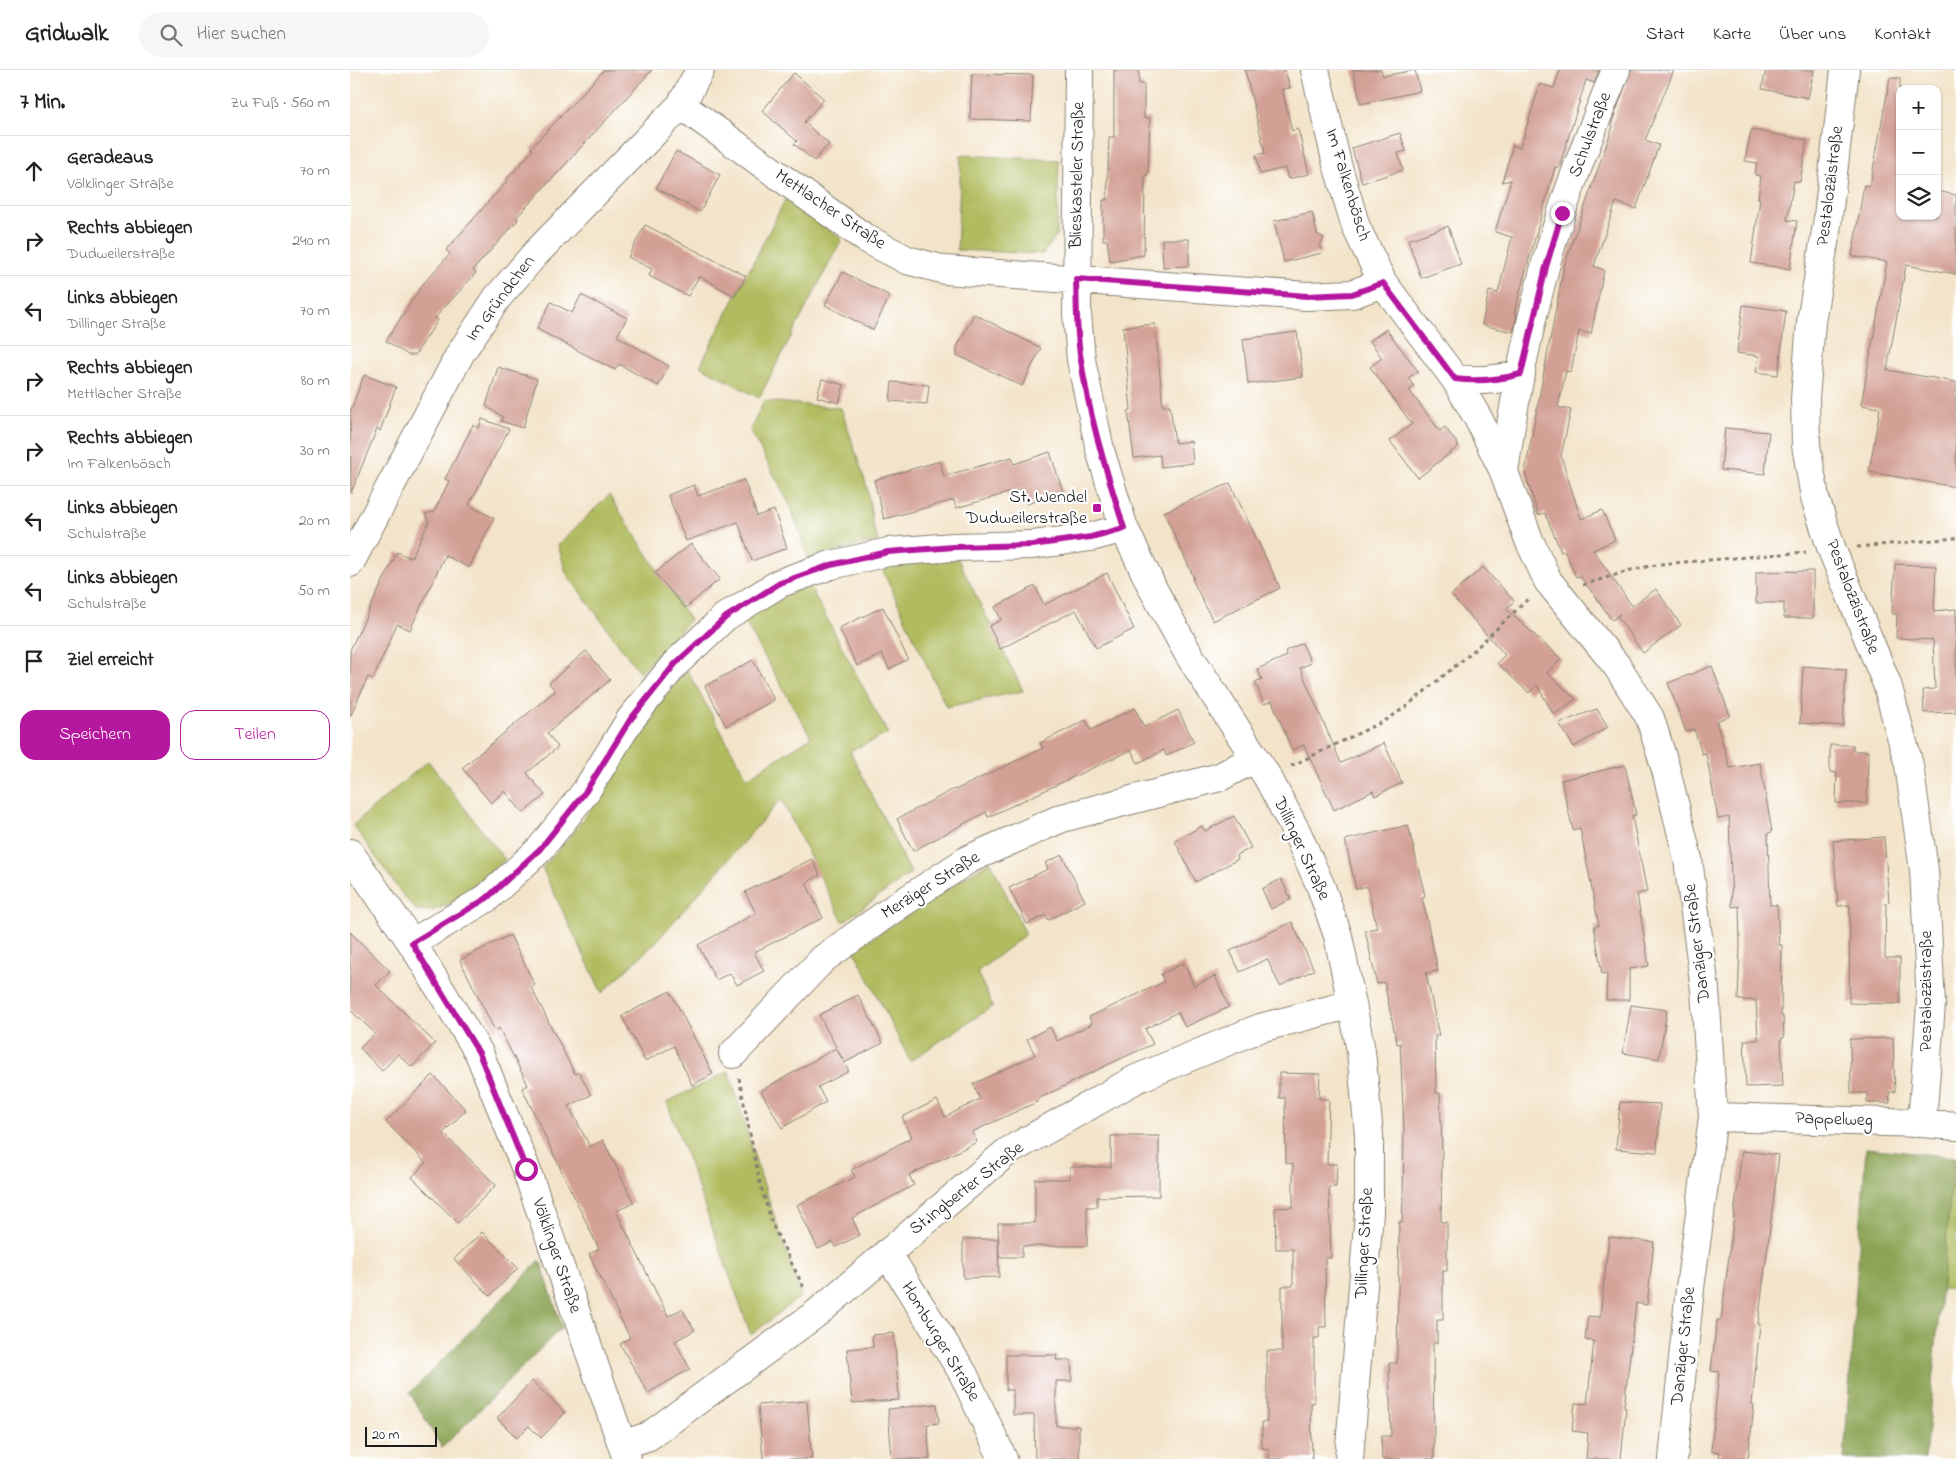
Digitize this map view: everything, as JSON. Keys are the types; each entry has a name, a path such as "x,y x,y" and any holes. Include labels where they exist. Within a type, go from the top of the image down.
{"street":[{"name":"Im Gründchen","path":"350,563 460,354 497,298 536,253 681,105 700,70"},
{"name":"Blieskasteler Straße","path":"1076,279 1079,70"},
{"name":"Im Falkenbösch","path":"1315,70 1337,164 1356,227 1383,283 1455,379 1479,420 1504,472"},
{"name":"Schulstraße","path":"1504,472 1510,428 1521,374 1546,267 1559,222 1616,70"},
{"name":"Pestalozzistraße","path":"1845,70 1827,225 1812,322 1805,399 1806,445 1815,498 1832,550 1887,684 1909,765 1924,870 1930,1004 1922,1123"},
{"name":"Mettlacher Straße","path":"681,105 865,238 907,260 945,270 1307,296 1352,294 1383,283"},
{"name":"Dillinger Straße","path":"1076,279 1080,360 1100,450 1124,528 1189,655 1261,768 1297,833 1338,936 1361,1051 1369,1135 1369,1212 1349,1459"},
{"path":"1455,379 1475,382 1502,379 1521,374"},
{"name":"Danziger Straße","path":"1504,472 1529,540 1553,587 1617,666 1650,718 1666,770 1688,859 1705,990 1713,1117 1690,1288 1673,1459"},
{"path":"412,943 487,898 540,849 586,791 630,720 675,664 726,617 780,583 831,565 888,552 954,547 1032,545 1091,537 1124,528"},
{"name":"Merziger Straße","path":"734,1054 823,959 892,908 969,859 1062,818 1261,768"},
{"name":"Völklinger Straße","path":"350,853 412,943 479,1053 526,1169 624,1452"},
{"name":"St.Ingberter Straße","path":"624,1452 649,1436 817,1313 1007,1152 1136,1078 1260,1028 1352,1004"},
{"name":"Pappelweg","path":"1713,1117 1922,1123 1956,1126"},
{"name":"Homburger Straße","path":"887,1253 963,1373 1003,1459"}],"path":[{"path":"1261,768 1388,719 1407,706 1553,587 1661,564 1956,538"},
{"path":"734,1054 746,1105 759,1179 772,1224 817,1313"}],"green space":[{"path":"961,155 1059,160 1057,235 1043,254 957,250"},
{"path":"786,198 842,239 759,398 700,366"},
{"path":"764,401 841,408 867,487 873,525 878,541 808,558 791,507 750,430"},
{"path":"609,495 690,620 640,673 566,573 558,545"},
{"path":"958,559 1023,691 946,707 882,569 909,561"},
{"path":"809,585 888,734 850,751 911,873 843,922 781,799 656,942 602,993 542,868 569,838 601,795 656,704 687,670 747,778 811,737 743,619"},
{"path":"428,761 505,860 450,904 431,911 416,910 405,898 353,825"},
{"path":"990,861 1026,934 977,972 993,1006 910,1061 854,950"},
{"path":"729,1071 754,1155 801,1296 751,1335 667,1102"},
{"path":"1866,1148 1954,1157 1925,1459 1844,1459"},
{"path":"1954,1157 1956,1158 1956,1290 1941,1289"},
{"path":"540,1260 562,1327 442,1448 410,1393"}],"building":[{"path":"604,70 652,70 516,218 518,220 473,270 476,273 435,318 438,320 415,355 408,355 386,341 422,285 450,254 446,250 533,150 531,148"},
{"path":"1114,70 1139,70 1139,84 1144,84 1144,118 1150,118 1148,175 1145,175 1144,255 1110,261 1107,240 1103,240 1103,200 1107,200 1109,137 1114,137"},
{"path":"1245,70 1285,70 1290,88 1282,89 1292,131 1298,129 1309,174 1288,179 1285,168 1260,174 1256,155 1265,153"},
{"path":"1353,70 1381,70 1383,76 1415,70 1420,91 1361,104"},
{"path":"1560,70 1599,70 1594,83 1586,80 1559,168 1555,167 1514,313 1517,314 1513,332 1482,325 1489,291 1498,293 1512,237 1495,232 1511,180 1502,182 1513,145 1520,148 1540,84 1554,88"},
{"path":"1631,70 1674,70 1645,140 1659,145 1636,209 1616,202 1594,266 1604,270 1591,334 1579,331 1571,372 1566,371 1558,407 1571,410 1561,456 1581,519 1602,510 1615,540 1593,550 1632,606 1656,589 1681,625 1643,653 1617,616 1612,620 1580,576 1576,577 1565,551 1561,552 1545,513 1538,515 1525,472 1564,266"},
{"path":"1766,70 1814,70 1808,98 1762,89"},
{"path":"794,73 824,99 804,122 829,144 814,161 794,144 797,141 762,111"},
{"path":"972,74 1033,75 1031,121 970,119"},
{"path":"1890,78 1900,78 1900,85 1896,85 1896,220 1941,220 1941,192 1956,195 1956,274 1906,265 1887,370 1956,382 1956,487 1869,472 1880,408 1861,405 1887,262 1852,256 1864,185 1870,186"},
{"path":"1751,130 1807,140 1800,182 1794,181 1787,220 1797,221 1790,269 1751,263 1760,199 1758,198 1761,176 1755,175 1757,163 1745,161"},
{"path":"1400,133 1406,151 1398,153 1403,170 1362,183 1352,148"},
{"path":"676,151 720,175 700,212 656,188"},
{"path":"1312,212 1317,234 1324,238 1320,246 1322,253 1284,262 1274,221"},
{"path":"645,225 746,276 735,296 699,276 688,296 649,276 652,269 628,257"},
{"path":"1448,226 1461,264 1421,278 1408,240"},
{"path":"1162,239 1189,239 1189,266 1163,267"},
{"path":"843,272 890,296 873,330 825,305"},
{"path":"581,295 627,318 617,336 669,366 658,386 619,364 615,370 537,329 551,302 572,313"},
{"path":"1743,305 1786,311 1778,375 1756,372 1759,356 1737,353"},
{"path":"974,314 1041,348 1022,386 957,355 957,347"},
{"path":"1155,324 1163,406 1170,405 1175,443 1191,441 1193,463 1161,467 1160,455 1134,458 1128,411 1131,410 1123,327"},
{"path":"1386,329 1418,371 1408,378 1414,386 1409,390 1440,431 1445,427 1459,446 1418,478 1390,441 1412,424 1370,367 1382,358 1370,341"},
{"path":"1297,332 1303,377 1248,384 1243,339"},
{"path":"498,367 537,379 523,428 501,421 503,417 486,406"},
{"path":"364,375 396,387 380,431 377,429 351,493 350,412"},
{"path":"822,379 844,385 839,403 817,397"},
{"path":"892,382 929,385 927,404 890,401"},
{"path":"482,419 509,429 469,505 494,518 469,568 445,555 410,630 397,624 373,679 368,677 350,717 350,650 397,552 411,558 429,522 425,514 434,512 449,481 445,479 473,425 479,428"},
{"path":"1725,428 1769,432 1765,474 1721,470"},
{"path":"1050,452 1063,492 1027,504 1022,489 956,508 954,500 884,519 874,480 940,461 944,476 1012,457 1014,464"},
{"path":"744,480 757,516 774,510 787,548 752,561 738,522 686,541 668,495 694,485 698,496"},
{"path":"1230,483 1280,588 1213,621 1192,579 1194,578 1164,512"},
{"path":"691,544 720,579 685,608 655,573"},
{"path":"1895,564 1936,566 1934,611 1956,609 1956,712 1924,713 1923,690 1935,689 1933,640 1896,638 1897,614 1892,614"},
{"path":"1483,567 1514,601 1506,609 1561,659 1547,673 1576,699 1554,715 1537,685 1529,693 1497,663 1505,655 1451,595"},
{"path":"1813,571 1813,618 1784,618 1784,603 1756,603 1756,572"},
{"path":"1107,573 1134,629 1096,648 1076,610 1000,649 989,626 1001,620 995,607 1035,586 1044,605"},
{"path":"883,607 908,659 889,669 882,654 857,666 839,628"},
{"path":"1302,643 1311,663 1300,668 1341,763 1384,743 1402,783 1375,796 1373,791 1334,810 1304,745 1292,750 1272,701 1264,704 1255,682 1262,679 1257,669 1287,656 1285,651"},
{"path":"586,651 610,680 547,733 558,747 527,773 545,795 523,813 505,791 491,803 462,768 555,691 549,683"},
{"path":"753,660 774,700 726,726 705,686"},
{"path":"1712,666 1730,716 1716,721 1730,768 1760,763 1772,832 1768,833 1770,905 1777,905 1779,945 1782,945 1781,1016 1783,1016 1784,1038 1781,1039 1783,1086 1746,1087 1744,1040 1758,1040 1756,1000 1738,1000 1739,906 1732,907 1729,817 1718,819 1706,753 1702,754 1694,729 1686,732 1668,683"},
{"path":"1803,666 1846,669 1843,726 1800,723"},
{"path":"1135,708 1144,727 1178,710 1194,742 1166,756 1164,750 1138,763 1131,750 988,817 986,812 913,851 897,819 954,789 1043,748 1040,743 1086,720 1091,730"},
{"path":"1597,709 1608,727 1574,747 1559,723"},
{"path":"1830,745 1853,745 1853,751 1868,751 1867,803 1836,803 1837,773 1830,772"},
{"path":"1625,765 1636,815 1632,816 1647,892 1637,894 1649,966 1629,969 1629,1000 1606,1000 1607,973 1602,974 1594,926 1599,926 1580,828 1573,830 1561,780"},
{"path":"1234,816 1251,848 1237,855 1238,859 1196,882 1175,841 1202,826 1205,831"},
{"path":"1408,825 1425,896 1422,897 1438,971 1426,973 1439,1036 1435,1036 1436,1093 1440,1093 1442,1151 1441,1222 1447,1222 1447,1271 1443,1271 1443,1320 1437,1320 1437,1343 1433,1343 1434,1459 1382,1459 1381,1436 1391,1436 1389,1363 1397,1363 1399,1222 1402,1222 1404,1129 1400,1043 1397,1044 1384,982 1377,984 1365,930 1377,928 1367,886 1356,889 1345,840"},
{"path":"1884,837 1889,902 1886,903 1885,958 1900,958 1900,1004 1849,1003 1850,905 1838,906 1833,841"},
{"path":"1062,855 1085,901 1048,920 1046,915 1027,924 1009,888 1048,869 1045,863"},
{"path":"812,859 820,875 806,883 823,918 754,952 764,971 737,985 730,973 716,980 698,945 756,913 745,892"},
{"path":"1281,879 1291,899 1271,909 1262,889"},
{"path":"1292,922 1314,970 1280,986 1267,959 1240,972 1230,951"},
{"path":"350,932 390,971 376,985 435,1043 412,1067 398,1054 382,1071 360,1048 375,1033 350,1010"},
{"path":"510,935 535,985 531,987 575,1074 579,1072 591,1095 569,1106 590,1147 603,1140 634,1203 616,1211 668,1316 682,1309 695,1330 675,1341 690,1369 648,1393 620,1344 630,1338 589,1254 599,1249 522,1088 528,1085 499,1028 495,1031 460,960"},
{"path":"1184,963 1194,986 1215,976 1229,1007 1185,1027 1178,1012 1145,1029 1153,1044 972,1132 977,1142 909,1175 914,1185 852,1218 860,1235 836,1247 833,1242 818,1249 797,1205 855,1177 851,1170 912,1137 902,1117 937,1100 945,1117 980,1099 973,1084 1035,1055 1027,1039 1050,1027 1057,1041 1092,1024 1089,1017 1164,982 1161,974"},
{"path":"670,991 713,1074 692,1085 674,1046 645,1061 622,1016"},
{"path":"858,995 883,1043 844,1063 849,1071 818,1087 826,1102 782,1128 761,1091 836,1048 844,1062 819,1015"},
{"path":"1631,1005 1667,1010 1659,1059 1623,1053"},
{"path":"1893,1038 1895,1092 1889,1092 1890,1103 1867,1103 1867,1093 1851,1093 1850,1039"},
{"path":"1279,1073 1320,1074 1319,1099 1329,1099 1327,1164 1337,1164 1336,1187 1329,1187 1331,1258 1325,1258 1326,1327 1319,1327 1319,1338 1314,1338 1314,1403 1311,1403 1312,1459 1269,1459 1269,1449 1262,1448 1262,1422 1267,1422 1267,1351 1282,1351 1282,1286 1293,1286 1293,1249 1276,1249 1275,1208 1293,1207 1293,1164 1286,1163 1285,1098 1279,1098"},
{"path":"433,1075 466,1110 443,1133 496,1185 458,1223 412,1177 426,1163 386,1122"},
{"path":"1620,1102 1660,1104 1657,1152 1616,1149"},
{"path":"1111,1136 1159,1136 1159,1196 1097,1197 1097,1207 1087,1207 1087,1246 1022,1246 1022,1257 999,1257 998,1223 1035,1223 1035,1179 1070,1179 1070,1167 1111,1167"},
{"path":"1742,1151 1779,1155 1758,1324 1760,1324 1748,1459 1719,1459 1720,1452 1711,1451 1719,1372 1711,1371 1717,1320 1721,1320"},
{"path":"482,1232 518,1268 490,1296 454,1259"},
{"path":"1609,1237 1654,1242 1647,1305 1636,1303 1624,1407 1626,1407 1621,1459 1586,1459 1588,1433 1572,1431 1575,1403 1587,1404 1594,1341 1585,1340 1588,1316 1600,1317"},
{"path":"963,1239 998,1239 999,1277 963,1278"},
{"path":"894,1333 899,1400 852,1403 847,1349 873,1347 872,1335"},
{"path":"1006,1355 1057,1355 1056,1360 1071,1360 1072,1381 1056,1381 1056,1426 1079,1426 1079,1459 1035,1459 1034,1415 1013,1415 1013,1390 1006,1390"},
{"path":"532,1381 565,1413 541,1438 529,1426 517,1438 497,1418"},
{"path":"807,1401 812,1459 763,1459 758,1405"},
{"path":"937,1404 939,1423 927,1424 930,1459 892,1459 888,1409"}],"place":[{"name":"St. Wendel Dudweilerstraße","path":"1097,508"}],"route":[{"path":"526,1169 479,1053 412,943 487,898 540,849 586,791 630,720 675,664 726,617 780,583 831,565 888,552 954,547 1032,545 1091,537 1124,528 1100,450 1080,360 1076,279 1307,296 1352,294 1383,283 1455,379 1475,382 1502,379 1521,374 1546,267 1562,213"}]}
